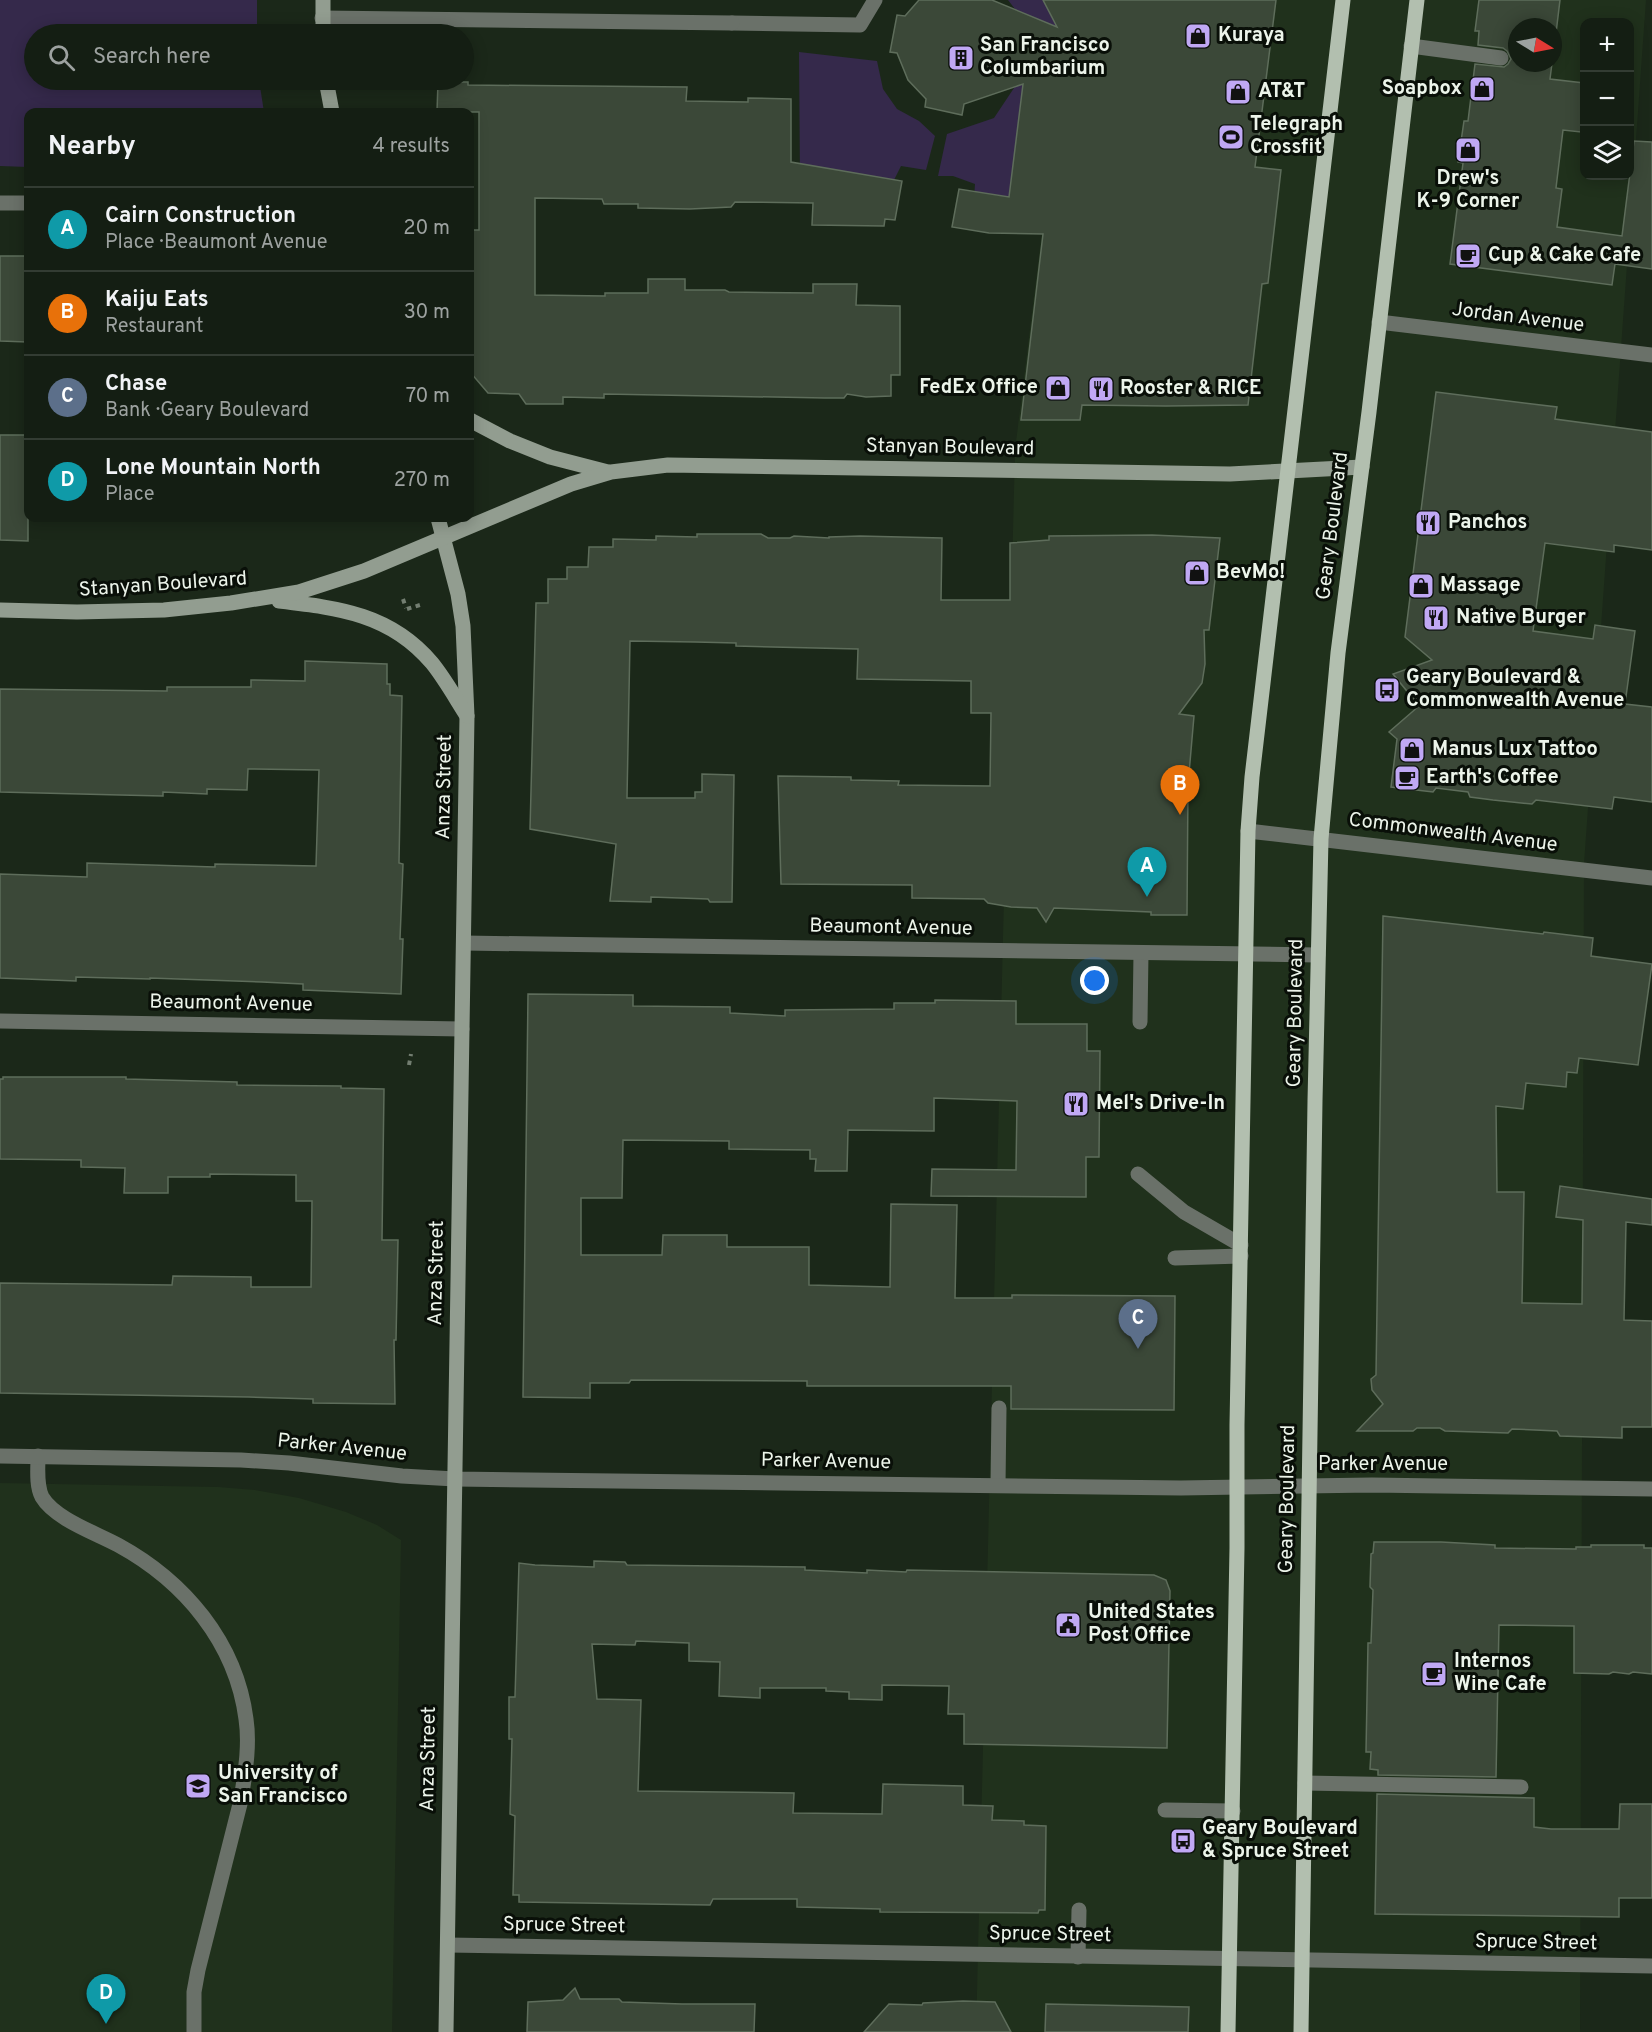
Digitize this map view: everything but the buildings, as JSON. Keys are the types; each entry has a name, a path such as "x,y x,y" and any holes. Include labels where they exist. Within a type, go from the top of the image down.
{"main road":[{"path":"322,24 323,0"},
{"path":"1228,2032 1248,831 1252,777 1343,0"},
{"name":"Geary Boulevard","path":"1301,2032 1318,955 1322,839 1338,653 1417,0"},
{"path":"328,90 331,108"},
{"path":"474,422 510,441 550,457 611,472"},
{"name":"Stanyan Boulevard","path":"0,610 164,610 264,599 334,582 537,498 594,477 611,472 668,465 1230,474 1362,467"},
{"name":"Anza Street","path":"439,522 458,594 463,626 467,716 446,2032"},
{"path":"264,599 351,612 378,621 395,630 414,644 433,664 467,716"}],"street":[{"path":"322,18 860,24 875,0"},
{"path":"1411,46 1501,58"},
{"path":"0,203 24,203"},
{"name":"Jordan Avenue","path":"1379,322 1652,355"},
{"name":"Commonwealth Avenue","path":"1248,831 1652,878"},
{"name":"Beaumont Avenue","path":"464,943 1318,955"},
{"path":"1140,1022 1141,953"},
{"name":"Beaumont Avenue","path":"0,1022 462,1029"},
{"path":"1138,1174 1184,1212 1241,1251"},
{"path":"1175,1258 1241,1251"},
{"path":"998,1485 999,1408"},
{"name":"Parker Avenue","path":"0,1456 241,1460 454,1479 1652,1489"},
{"path":"38,1456 38,1482 42,1496 51,1508 143,1559 186,1595 204,1617 220,1643 241,1691 248,1746 246,1773 198,1970 194,1992 194,2032"},
{"path":"1305,1783 1521,1787"},
{"path":"1165,1810 1233,1811"},
{"path":"1078,1957 1079,1910"},
{"name":"Spruce Street","path":"448,1945 1652,1966"}],"path":[{"path":"407,609 420,605"},
{"path":"1406,704 1423,705"},
{"path":"409,1065 411,1053"}],"shaded area":[{"path":"0,0 257,0 257,24 24,24 24,90 261,90 263,108 24,108 24,167 0,166"},
{"path":"1008,0 1103,0 1063,234 973,213 975,184 953,176 938,176 947,134 994,118 1032,61 1018,13"},
{"path":"1113,0 1646,0 1634,167 1634,18 1580,18 1580,180 1633,180 1584,864 1580,2032 976,2032 1015,450 1053,143"},
{"path":"799,52 877,61 883,89 897,109 919,121 935,136 926,170 901,166 889,190 800,180"},
{"name":"University of San Francisco","path":"0,1483 218,1487 255,1490 299,1498 346,1512 377,1525 401,1540 392,2032 0,2032"}],"place":[{"name":"Kuraya","path":"1198,36"},
{"name":"San Francisco Columbarium","path":"961,58"},
{"name":"Soapbox","path":"1482,89"},
{"name":"AT&T","path":"1238,92"},
{"name":"Telegraph Crossfit","path":"1231,137"},
{"name":"Drew's K-9 Corner","path":"1468,150"},
{"name":"Cup & Cake Cafe","path":"1468,256"},
{"name":"FedEx Office","path":"1058,388"},
{"name":"Rooster & RICE","path":"1101,389"},
{"name":"Panchos","path":"1428,523"},
{"name":"BevMo!","path":"1197,573"},
{"name":"Massage","path":"1421,586"},
{"name":"Native Burger","path":"1436,618"},
{"name":"Geary Boulevard & Commonwealth Avenue","path":"1387,690"},
{"name":"Manus Lux Tattoo","path":"1412,750"},
{"name":"Earth's Coffee","path":"1407,778"},
{"name":"Kaiju Eats","path":"1180,815"},
{"name":"Cairn Construction","path":"1147,897"},
{"name":"Mel's Drive-In","path":"1076,1104"},
{"name":"Chase","path":"1138,1349"},
{"name":"United States Post Office","path":"1068,1625"},
{"name":"Internos Wine Cafe","path":"1434,1674"},
{"name":"University of San Francisco","path":"198,1786"},
{"name":"Geary Boulevard & Spruce Street","path":"1183,1841"},
{"name":"Lone Mountain North","path":"106,2024"}]}
